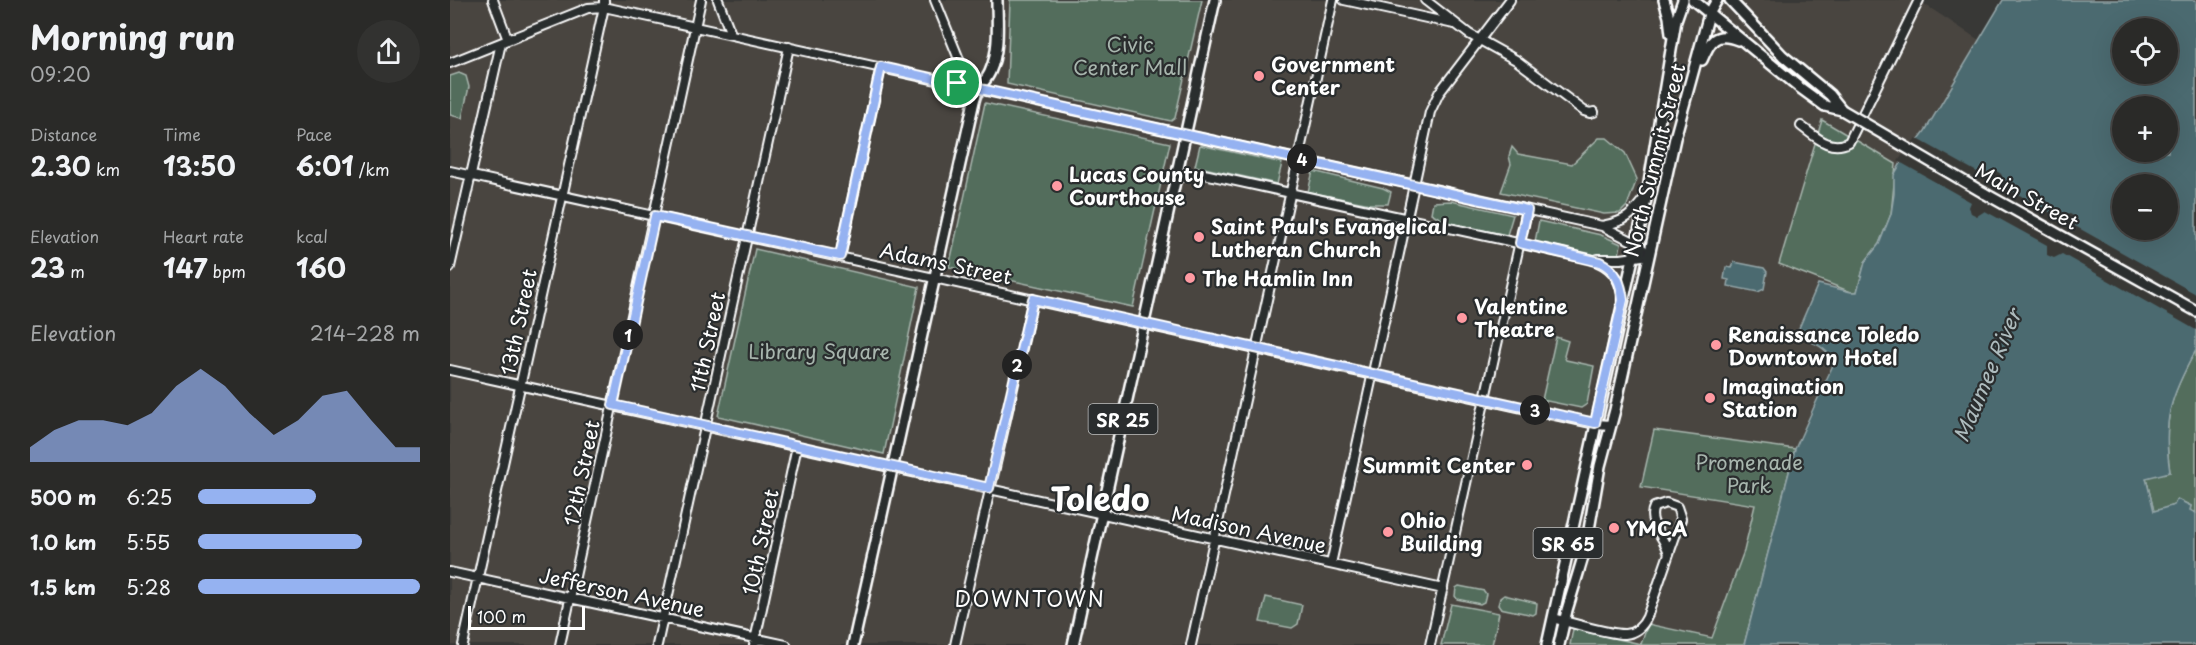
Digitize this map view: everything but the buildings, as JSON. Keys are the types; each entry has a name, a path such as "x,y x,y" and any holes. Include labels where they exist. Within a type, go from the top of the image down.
{"main road":[{"path":"853,645 978,88 990,73 994,58 997,0"},
{"name":"SR 25","path":"1073,645 1215,0"},
{"path":"1664,0 1670,28 1671,58"},
{"name":"North Summit Street","path":"1547,645 1647,195 1676,20 1683,0"},
{"path":"1693,0 1825,106 1842,110"},
{"path":"1708,0 1709,14"},
{"name":"North Summit Street","path":"1559,645 1586,547 1600,466 1675,138 1709,14 1717,0"},
{"path":"1730,0 1783,56 1830,95 1842,110"},
{"path":"1692,79 1713,39 1728,37 1745,44"},
{"name":"Main Street","path":"1842,110 1898,144 2196,311"},
{"path":"1575,512 1584,507 1592,513"},
{"path":"1562,574 1567,579 1576,577"}],"street":[{"path":"450,267 470,175 504,41 493,0"},
{"name":"12th Street","path":"560,645 701,0"},
{"path":"718,0 731,34"},
{"path":"935,0 965,74 978,88"},
{"path":"1191,645 1300,159 1333,0"},
{"path":"1344,0 1458,25"},
{"path":"1425,0 1479,40 1516,60 1584,111 1594,112"},
{"path":"1331,564 1433,103 1510,0"},
{"path":"1801,126 1831,146 1841,146 1849,142 1919,0"},
{"path":"450,63 604,3 789,47 1602,226 1636,243 1649,255"},
{"name":"13th Street","path":"463,645 604,3"},
{"name":"11th Street","path":"657,645 789,47"},
{"path":"840,256 881,67"},
{"name":"Adams Street","path":"450,171 1611,425"},
{"path":"1175,179 1204,174 1590,259 1608,266 1614,273 1622,287 1623,300"},
{"path":"1602,226 1617,223 1632,216 1647,195"},
{"path":"1430,645 1527,210"},
{"path":"1590,259 1617,260 1649,255"},
{"path":"955,645 1033,299"},
{"name":"Madison Avenue","path":"450,370 1443,589"},
{"name":"10th Street","path":"755,642 797,446"},
{"path":"1553,618 1623,634 1635,631 1642,626 1647,617 1669,554 1681,519 1677,507 1666,503 1654,507 1651,516 1655,527 1666,542 1669,554"},
{"name":"Jefferson Avenue","path":"450,572 663,618 755,642 786,645"}],"shaded area":[{"path":"450,0 1918,0 1979,40 1925,131 1894,175 1894,194 1887,226 1851,292 1818,284 1796,335 1827,350 1833,365 1795,449 1744,645 450,645"}],"green space":[{"name":"Civic Center Mall","path":"1010,0 1202,0 1175,118 1171,121 1007,84"},
{"path":"459,73 466,76 469,87 462,118 450,115 450,76"},
{"path":"985,103 1170,143 1133,307 949,267"},
{"path":"1822,120 1896,164 1891,214 1879,244 1865,262 1857,292 1851,292 1779,264"},
{"path":"1599,138 1607,138 1625,153 1637,179 1627,206 1620,213 1604,214 1501,192 1511,164 1509,156 1512,147 1518,154 1572,164"},
{"path":"1200,145 1282,163 1277,184 1195,166"},
{"path":"1313,171 1383,188 1391,192 1388,204 1370,204 1308,192"},
{"path":"1451,201 1513,215 1507,235 1448,223 1431,213 1433,202"},
{"path":"1539,221 1601,235 1621,244 1619,255 1591,255 1535,242"},
{"name":"Library Square","path":"755,249 919,287 884,454 718,416"},
{"path":"1556,337 1568,341 1564,356 1566,360 1594,366 1587,404 1581,408 1542,400"},
{"path":"2196,350 2196,513 2190,510 2191,506 2177,499 2174,505 2154,512 2146,477 2170,472 2168,422 2180,381"},
{"name":"Promenade Park","path":"1654,430 1795,449 1744,645 1570,645 1573,629 1641,644 1648,624 1712,638 1744,551 1755,505 1641,487"},
{"path":"1459,586 1484,591 1486,594 1484,602 1480,604 1457,599 1456,588"},
{"path":"1504,595 1537,603 1536,613 1533,615 1500,608 1498,605 1500,598"},
{"path":"1266,597 1302,605 1298,624 1292,628 1260,622"},
{"path":"1451,604 1499,613 1492,645 1441,645"}],"water":[{"name":"Maumee River","path":"2003,0 2196,0 2196,350 2180,381 2168,422 2170,472 2146,478 2154,511 2174,505 2177,499 2191,506 2190,510 2196,513 2196,645 1744,645 1795,449 1833,365 1824,349 1796,335 1818,284 1857,292 1865,262 1879,244 1891,214 1894,175 1925,131"},
{"path":"1734,262 1764,268 1767,272 1764,289 1758,292 1728,286 1729,280 1724,279 1726,267 1732,268"}],"pier":[{"path":"1916,138 1986,177 1995,170 2001,174 2003,179 2000,184 2062,219 2064,215 2070,214 2075,217 2075,226 2196,294 2196,330 2062,254 2054,258 2047,255 2047,245 1985,211 1977,216 1971,213 1969,207 1971,202 1898,161"}],"place":[{"name":"Government Center","path":"1259,76"},
{"name":"Lucas County Courthouse","path":"1057,186"},
{"name":"Saint Paul's Evangelical Lutheran Church","path":"1199,237"},
{"name":"The Hamlin Inn","path":"1190,278"},
{"name":"Valentine Theatre","path":"1462,318"},
{"name":"Renaissance Toledo Downtown Hotel","path":"1716,345"},
{"name":"Imagination Station","path":"1710,398"},
{"name":"Summit Center","path":"1527,465"},
{"name":"YMCA","path":"1614,528"},
{"name":"Ohio Building","path":"1388,532"}],"district":[{"name":"Toledo","path":"1100,498"},
{"name":"DOWNTOWN","path":"1030,598"}],"route":[{"path":"881,67 957,83 1527,210 1520,243 1600,262 1608,266 1622,287 1623,300 1595,423 1033,299 989,488 613,405 655,216 840,256 881,67"}]}
